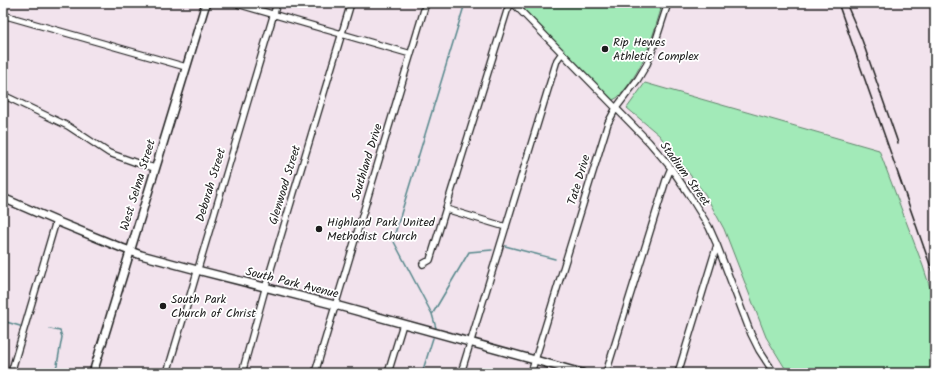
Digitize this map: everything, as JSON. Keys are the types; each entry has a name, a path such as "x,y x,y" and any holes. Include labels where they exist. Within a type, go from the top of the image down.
{"street":[{"name":"West Selma Street","path":"93,373 206,3"},
{"path":"234,3 411,54"},
{"name":"Deborah Street","path":"167,373 277,3"},
{"name":"Glenwood Street","path":"242,373 266,287 351,3"},
{"name":"Southland Drive","path":"315,373 426,3"},
{"path":"423,264 430,260 507,11 512,3"},
{"name":"Stadium Street","path":"512,3 616,108 662,156 671,168 709,228 751,334 759,350 774,373"},
{"name":"Tate Drive","path":"531,373 608,124 616,108 638,79 647,64 668,3"},
{"path":"3,15 186,67"},
{"path":"461,373 557,60 562,53"},
{"path":"3,95 68,126 109,153 155,168"},
{"path":"606,373 671,168"},
{"name":"South Park Avenue","path":"3,198 130,251 197,270 335,305 582,373"},
{"path":"446,209 506,227"},
{"path":"11,373 56,221"},
{"path":"678,373 717,245"},
{"path":"388,373 403,324"}],"green space":[{"name":"Rip Hewes Athletic Complex","path":"516,3 663,3 649,47 639,68 620,95 611,100"},
{"path":"645,83 879,150 923,266 935,303 935,373 788,373 766,337 724,229 705,194 659,135 627,108"}],"waterway":[{"path":"436,328 432,314 393,240 465,3"},
{"path":"505,246 555,259"},
{"path":"433,313 469,252 492,250"},
{"path":"3,321 20,326"},
{"path":"50,329 60,331 62,337 57,365 53,373"},
{"path":"422,373 433,338"}],"railway":[{"path":"838,3 935,279"},
{"path":"846,3 862,40 898,143"}],"place":[{"name":"Rip Hewes Athletic Complex","path":"605,49"},
{"name":"Highland Park United Methodist Church","path":"319,229"},
{"name":"South Park Church of Christ","path":"163,306"}]}
